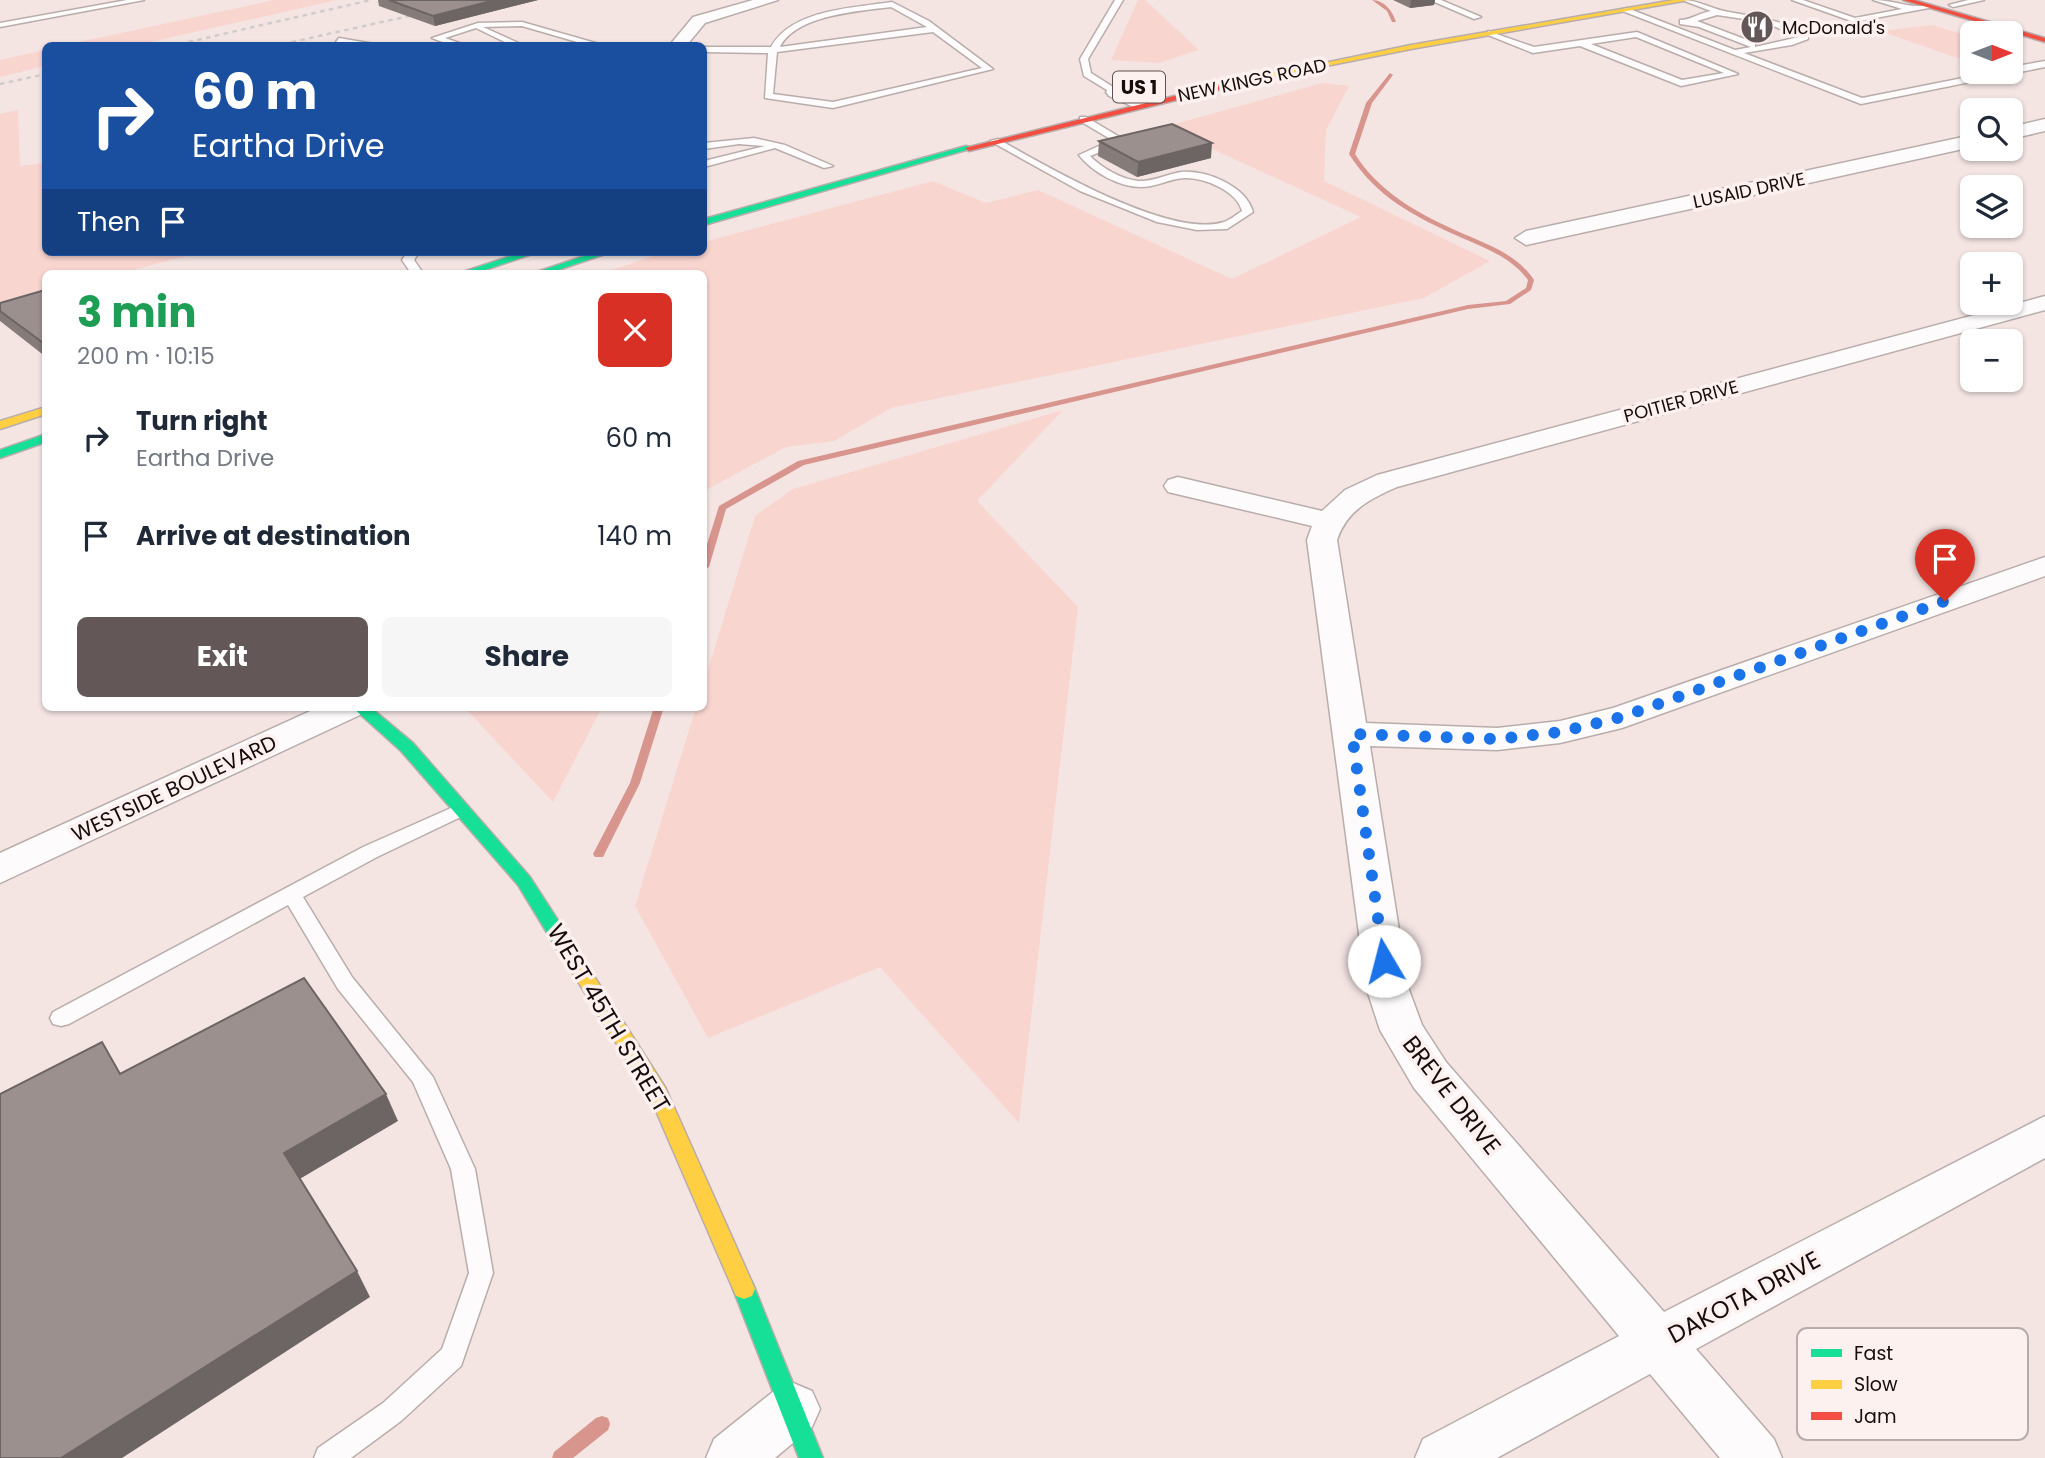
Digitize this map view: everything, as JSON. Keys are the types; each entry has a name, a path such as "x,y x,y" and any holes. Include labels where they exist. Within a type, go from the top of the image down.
{"main road":[{"name":"NEW KINGS ROAD","path":"707,221 1083,118 1139,96 1686,0"},
{"path":"1909,7 1940,4 2045,32"},
{"path":"1940,4 2045,40"},
{"path":"1445,23 1498,14"},
{"name":"US 1","path":"1088,99 1115,92"},
{"path":"803,173 835,164"},
{"path":"476,270 520,256"},
{"path":"549,270 593,256"},
{"path":"0,425 42,411"},
{"path":"0,439 42,438"},
{"path":"0,454 42,439"},
{"name":"WEST 45TH STREET","path":"365,711 407,747 524,881 658,1093 721,1232 811,1458"}],"street":[{"path":"680,42 699,20 769,0"},
{"path":"1115,92 1139,96"},
{"path":"2023,130 2045,125"},
{"name":"LUSAID DRIVE","path":"1526,238 1960,144"},
{"name":"POITIER DRIVE","path":"1327,521 1354,494 1387,481 2045,303"},
{"path":"1178,486 1327,521"},
{"name":"BREVE DRIVE","path":"1327,521 1322,540 1387,986 1402,1030 1430,1075 1755,1458"},
{"path":"1352,734 1497,739 1560,732 1622,717 2045,566"},
{"name":"WESTSIDE BOULEVARD","path":"0,869 339,711"},
{"name":"DAKOTA DRIVE","path":"1442,1458 2045,1135"},
{"path":"733,1458 793,1409"}],"lane":[{"path":"0,25 140,0"},
{"path":"1115,92 1087,74 1084,59 1119,0"},
{"path":"1434,0 1477,17"},
{"path":"1686,0 1721,13 1752,17 1805,37 1735,52"},
{"path":"1796,0 1854,20 1909,7"},
{"path":"1804,0 1856,17 1909,7"},
{"path":"1877,0 1909,7"},
{"path":"1940,4 1980,0"},
{"path":"892,4 934,29 989,69 832,105 768,96 773,50 806,20 892,4"},
{"path":"1624,10 1861,101 1960,81"},
{"path":"1694,23 1693,20 1701,15 1721,13"},
{"path":"1648,19 1694,23 1746,44 1768,47"},
{"path":"450,42 436,38 478,25 504,23 536,26 579,42"},
{"path":"478,25 480,29 511,42"},
{"path":"707,50 773,50 934,29"},
{"path":"1491,33 1533,50 1637,34 1734,74 1681,83 1581,43"},
{"path":"339,40 351,42"},
{"path":"2023,69 2045,64"},
{"path":"1083,118 1118,139 1113,144 1084,155 1085,159 1133,184"},
{"path":"707,145 735,139 766,142 835,164"},
{"path":"707,150 751,141"},
{"path":"995,141 1099,194 1154,219 1201,228 1226,227 1242,220 1248,212 1247,202 1236,192 1203,176 1178,176 1149,184 1133,184 1099,194"},
{"path":"707,156 766,142"},
{"path":"707,163 781,145"},
{"path":"61,1018 291,894 460,810"},
{"path":"291,894 345,983 422,1077 463,1168 481,1273 452,1357 392,1412 328,1458"}],"shaded area":[{"path":"274,0 337,0 150,42 79,42"},
{"path":"1138,0 1145,0 1199,50 1159,63 1111,60"},
{"path":"1932,25 1960,33 1960,59 1880,31"},
{"path":"42,51 42,67 0,77 0,60"},
{"path":"1322,83 1349,86 1326,130 1324,181 1490,261 1424,298 891,408 834,441 786,447 707,489 707,270 612,270 653,256 707,256 707,241 933,181 986,203 1038,190 1232,279 1361,217 1164,127"},
{"path":"18,110 20,166 42,163 42,256 186,256 133,270 42,270 42,295 0,306 0,114"},
{"path":"1063,410 977,501 1078,607 1019,1123 880,967 708,1038 635,906 695,711 707,711 707,673 755,516 793,489"},
{"path":"468,711 600,711 553,802"}],"building":[{"path":"389,0 495,0 433,16"},
{"path":"1172,124 1212,143 1138,162 1099,141"},
{"path":"42,291 42,342 0,311 0,303"},
{"path":"304,978 386,1094 284,1153 357,1271 61,1458 0,1458 0,1094 102,1042 120,1074"}],"waterway":[{"path":"1374,0 1389,10 1394,21"},
{"path":"707,557 722,508 801,463 1468,307 1508,303 1529,289 1531,280 1512,260 1403,205 1374,182 1352,154 1369,103 1390,75"},
{"path":"599,854 635,783 658,711"},
{"path":"560,1458 602,1424"}],"railway":[{"path":"188,42 371,0"},
{"path":"292,42 427,12"},
{"path":"0,84 42,75"}],"traffic: fast":[{"path":"707,221 969,148"},
{"path":"475,270 520,256"},
{"path":"549,270 593,256"},
{"path":"0,454 42,439"},
{"path":"365,711 407,747 524,881 576,964"},
{"path":"744,1289 811,1458"}],"traffic: slow":[{"path":"1251,79 1411,47 1686,0"},
{"path":"0,425 42,411"},
{"path":"576,964 658,1093 744,1289"}],"traffic: jam":[{"path":"1906,0 2045,40"},
{"path":"969,148 1251,79"}],"place":[{"name":"McDonald's","path":"1757,27"}],"route":[{"path":"1384,961 1352,734 1497,739 1560,732 1622,717 1945,601"}]}
